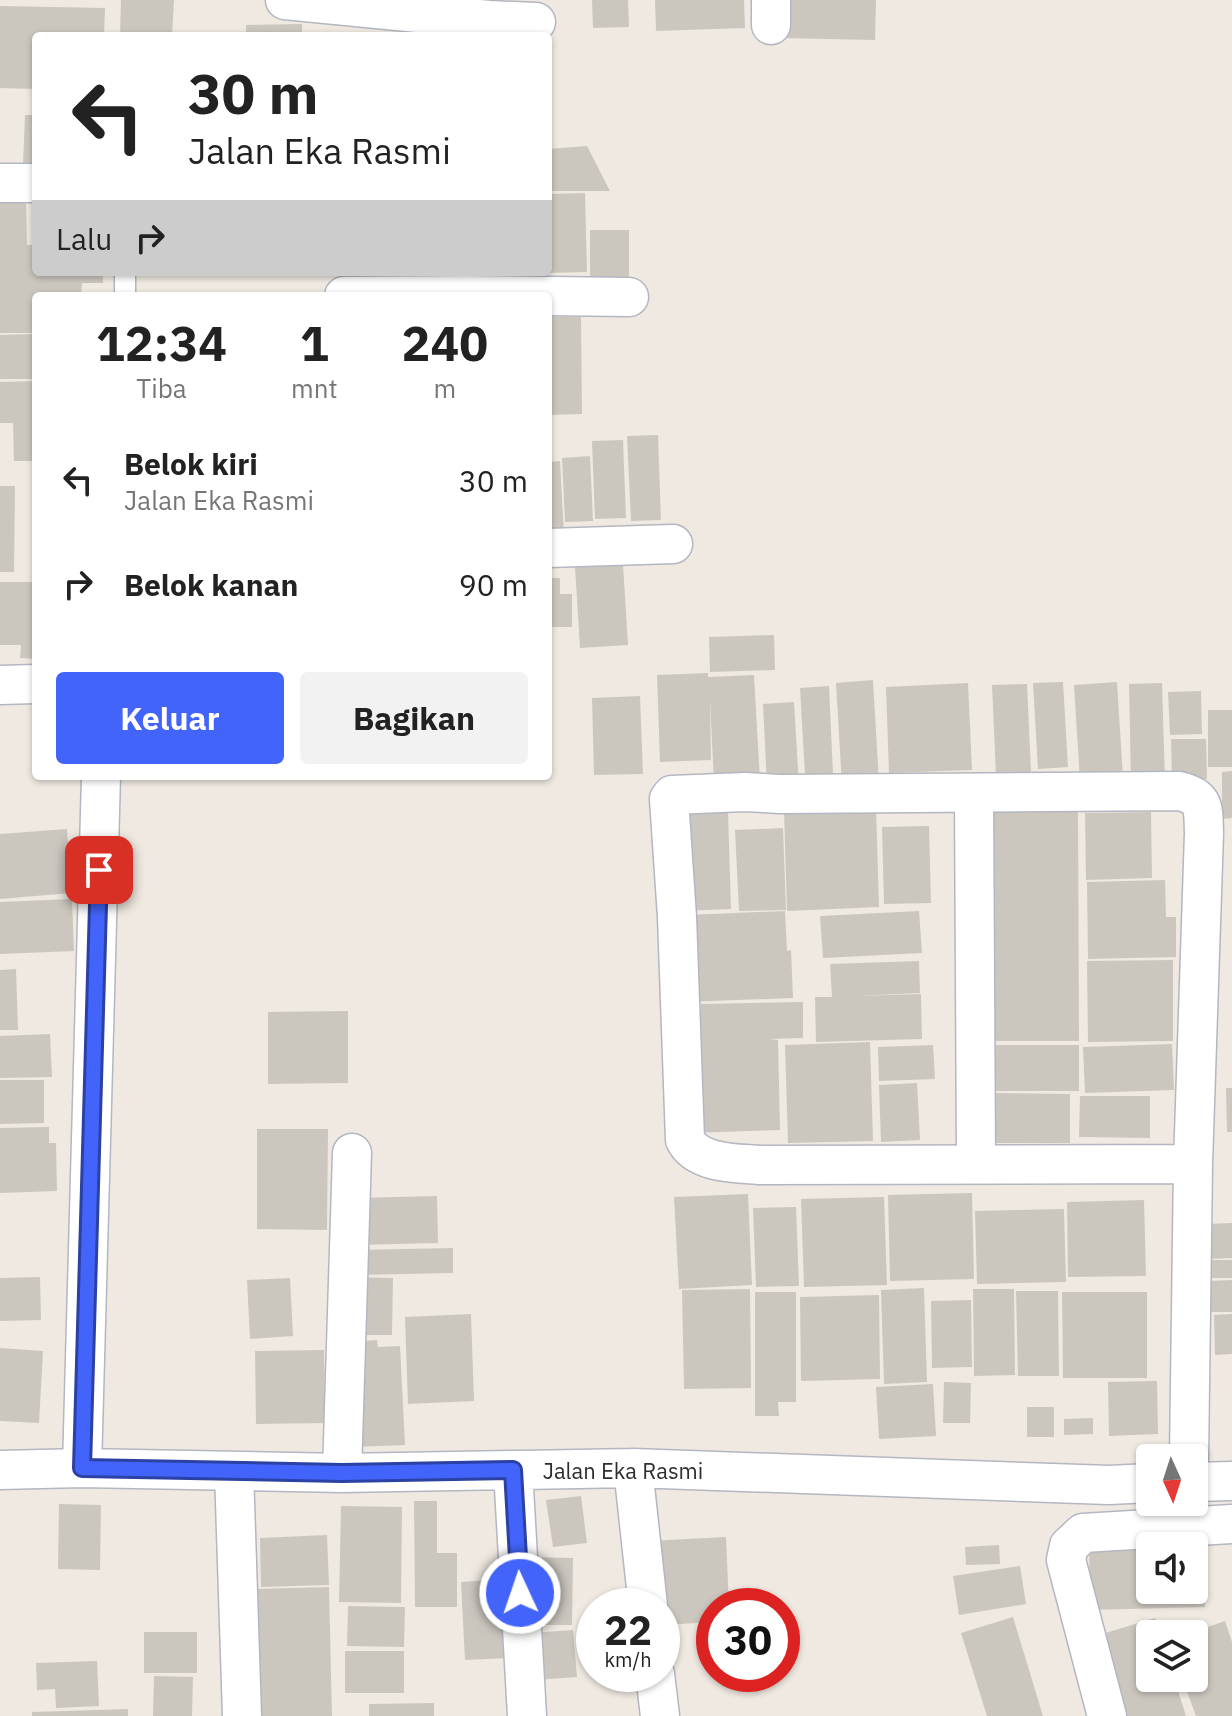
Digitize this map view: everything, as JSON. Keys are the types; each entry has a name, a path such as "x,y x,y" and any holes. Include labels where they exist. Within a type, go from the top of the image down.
{"street":[{"path":"285,0 489,20 538,19"},
{"path":"0,183 32,183"},
{"path":"552,296 629,297"},
{"path":"552,548 673,544"},
{"path":"0,685 32,684"},
{"path":"82,1468 101,780"},
{"path":"1189,1444 1193,1164 1204,833 1203,809 1197,797 1179,791 745,792 675,794 669,799 677,917 685,1140 689,1147 717,1161 759,1165 1193,1164"},
{"path":"974,793 976,1163"},
{"path":"342,1473 352,1153"},
{"name":"Jalan Eka Rasmi","path":"0,1470 82,1468 342,1473 633,1468 1136,1484"},
{"path":"633,1468 646,1588"},
{"path":"513,1470 527,1716"},
{"path":"234,1471 242,1716"},
{"path":"1208,1482 1232,1481"},
{"path":"1107,1716 1066,1560 1069,1546 1083,1533 1232,1524"},
{"path":"657,1692 660,1716"}],"building":[{"path":"121,0 174,0 172,32 120,32"},
{"path":"592,0 628,0 629,27 593,28"},
{"path":"655,0 744,0 745,28 656,31"},
{"path":"779,0 876,0 875,40 778,38"},
{"path":"0,6 105,8 104,32 32,32 32,89 0,88"},
{"path":"302,24 302,32 246,32 246,25"},
{"path":"25,115 32,115 32,165 23,164"},
{"path":"587,146 610,191 552,191 552,149"},
{"path":"585,193 587,272 552,273 552,194"},
{"path":"0,196 26,197 27,245 32,245 32,276 103,276 103,283 82,283 81,292 32,292 32,333 0,333"},
{"path":"590,230 629,230 629,277 590,277"},
{"path":"552,317 581,317 582,414 552,415"},
{"path":"32,334 32,379 0,379 0,335"},
{"path":"32,381 32,461 14,461 13,423 0,423 0,382"},
{"path":"658,435 661,520 631,521 627,436"},
{"path":"623,440 626,518 595,519 592,441"},
{"path":"590,456 593,521 565,522 562,458"},
{"path":"560,461 564,534 552,535 552,462"},
{"path":"0,486 15,486 14,572 0,572"},
{"path":"623,564 628,645 580,648 575,567"},
{"path":"552,578 560,578 560,594 572,594 572,627 552,627"},
{"path":"0,582 32,582 32,659 20,658 21,645 0,645"},
{"path":"774,635 775,670 710,672 709,637"},
{"path":"708,673 708,677 754,675 760,781 714,783 710,700 711,760 660,762 657,675"},
{"path":"873,680 879,783 842,785 836,683"},
{"path":"1063,682 1068,767 1038,769 1033,683"},
{"path":"1117,682 1123,778 1080,781 1074,685"},
{"path":"968,683 972,770 889,773 886,687"},
{"path":"1162,683 1165,782 1131,782 1129,684"},
{"path":"1027,684 1031,773 996,775 992,685"},
{"path":"829,686 833,774 805,775 800,688"},
{"path":"1201,691 1202,734 1170,735 1168,692"},
{"path":"640,696 643,774 594,775 592,698"},
{"path":"794,702 799,786 767,787 763,704"},
{"path":"1208,710 1232,710 1232,767 1208,767"},
{"path":"1171,739 1206,739 1207,779 1172,780"},
{"path":"1232,771 1232,818 1222,819 1222,772"},
{"path":"876,807 879,907 787,911 784,810"},
{"path":"1078,811 1079,1041 992,1041 991,812"},
{"path":"728,812 731,909 681,911 678,814"},
{"path":"1151,812 1152,878 1086,880 1085,813"},
{"path":"929,826 931,903 884,904 882,827"},
{"path":"783,828 786,910 739,911 735,830"},
{"path":"67,829 71,893 0,899 0,834"},
{"path":"1165,880 1166,917 1176,917 1176,957 1088,959 1087,882"},
{"path":"72,899 74,951 0,954 0,902"},
{"path":"785,911 787,951 791,950 793,998 684,1002 687,915"},
{"path":"919,911 922,953 823,958 820,916"},
{"path":"1173,960 1173,1041 1088,1042 1087,961"},
{"path":"919,961 920,993 856,996 921,994 922,1039 816,1042 815,997 832,997 830,964"},
{"path":"16,969 18,1030 0,1030 0,970"},
{"path":"803,1002 803,1038 770,1039 778,1040 780,1130 690,1133 688,1042 701,1041 701,1004"},
{"path":"348,1011 348,1083 268,1084 268,1012"},
{"path":"50,1034 52,1077 0,1078 0,1036"},
{"path":"870,1042 873,1141 788,1143 785,1045"},
{"path":"1172,1044 1174,1090 1085,1093 1083,1047"},
{"path":"933,1045 935,1079 879,1081 878,1047"},
{"path":"991,1045 1079,1045 1079,1091 991,1091"},
{"path":"0,1080 44,1080 44,1123 0,1124"},
{"path":"917,1083 920,1140 881,1142 879,1085"},
{"path":"1226,1088 1232,1088 1232,1132 1227,1132"},
{"path":"993,1093 1070,1094 1070,1143 992,1143"},
{"path":"1080,1096 1150,1096 1150,1138 1079,1137"},
{"path":"49,1127 49,1143 56,1143 57,1191 0,1193 0,1128"},
{"path":"257,1129 328,1129 327,1230 257,1229"},
{"path":"972,1193 974,1279 890,1281 888,1195"},
{"path":"748,1194 752,1285 679,1289 674,1197"},
{"path":"437,1196 438,1243 356,1245 355,1198"},
{"path":"884,1197 887,1285 804,1287 801,1199"},
{"path":"1144,1200 1146,1276 1068,1277 1067,1202"},
{"path":"796,1207 799,1286 756,1287 753,1208"},
{"path":"1064,1209 1066,1282 977,1284 975,1211"},
{"path":"1232,1223 1232,1258 1209,1259 1208,1224"},
{"path":"453,1248 453,1273 355,1275 355,1250"},
{"path":"1208,1260 1232,1260 1232,1278 1207,1278"},
{"path":"40,1277 41,1320 0,1321 0,1278"},
{"path":"354,1277 393,1278 392,1335 354,1335"},
{"path":"290,1278 293,1336 250,1339 247,1280"},
{"path":"1232,1280 1232,1312 1209,1312 1208,1281"},
{"path":"924,1288 927,1382 884,1384 881,1290"},
{"path":"750,1289 751,1388 684,1389 682,1290"},
{"path":"973,1289 1014,1289 1015,1375 974,1376"},
{"path":"1016,1291 1058,1291 1059,1376 1018,1376"},
{"path":"755,1292 796,1292 796,1402 778,1402 779,1416 755,1416"},
{"path":"1062,1292 1147,1292 1147,1378 1063,1378"},
{"path":"879,1295 880,1379 801,1381 800,1297"},
{"path":"971,1300 972,1367 932,1368 931,1301"},
{"path":"471,1314 474,1401 408,1404 405,1317"},
{"path":"1232,1314 1232,1354 1215,1355 1214,1315"},
{"path":"377,1340 378,1347 400,1346 405,1445 353,1447 348,1342"},
{"path":"0,1348 43,1351 39,1423 0,1421"},
{"path":"324,1350 325,1423 256,1424 255,1351"},
{"path":"1157,1381 1158,1434 1109,1436 1108,1382"},
{"path":"944,1382 971,1383 970,1423 943,1423"},
{"path":"933,1384 936,1436 879,1439 876,1387"},
{"path":"1027,1407 1054,1407 1054,1437 1027,1437"},
{"path":"1093,1418 1093,1434 1064,1435 1064,1419"},
{"path":"581,1496 587,1543 553,1547 546,1500"},
{"path":"414,1501 437,1501 437,1553 457,1553 457,1607 415,1607"},
{"path":"59,1504 101,1505 100,1570 58,1569"},
{"path":"341,1506 402,1507 401,1603 339,1602"},
{"path":"327,1535 329,1585 261,1587 260,1538"},
{"path":"726,1537 728,1588 696,1588 696,1623 680,1624 680,1588 658,1588 648,1541"},
{"path":"1136,1544 1136,1604 1205,1604 1205,1607 1090,1610 1089,1545"},
{"path":"999,1545 1000,1564 966,1565 965,1547"},
{"path":"529,1557 573,1558 572,1625 528,1625"},
{"path":"1020,1566 1026,1604 959,1615 953,1576"},
{"path":"505,1579 509,1658 465,1660 461,1582"},
{"path":"329,1587 332,1716 257,1716 254,1589"},
{"path":"348,1606 405,1607 404,1647 347,1646"},
{"path":"1013,1617 1043,1716 987,1716 961,1633"},
{"path":"1225,1621 1232,1642 1232,1716 1196,1716 1187,1692 1208,1692 1208,1627"},
{"path":"1136,1624 1136,1692 1178,1692 1186,1716 1114,1716 1089,1638"},
{"path":"573,1630 576,1677 536,1680 532,1633"},
{"path":"144,1632 197,1632 197,1673 144,1673"},
{"path":"345,1651 404,1651 404,1693 345,1693"},
{"path":"97,1661 99,1706 56,1708 55,1689 37,1690 36,1663"},
{"path":"154,1676 193,1677 192,1716 153,1716"},
{"path":"434,1703 434,1716 369,1716 369,1704"},
{"path":"128,1709 128,1716 32,1716 32,1712"}],"route":[{"path":"99,870 82,1468 342,1473 513,1470 520,1593"}]}
